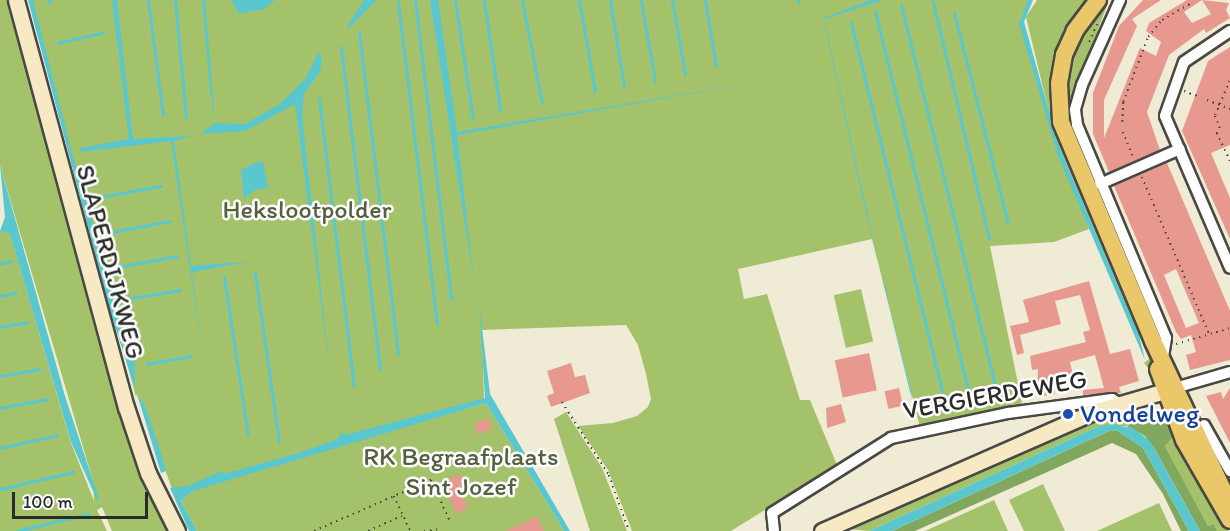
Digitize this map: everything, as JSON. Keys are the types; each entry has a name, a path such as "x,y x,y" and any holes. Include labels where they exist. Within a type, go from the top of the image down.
{"main road":[{"path":"1098,0 1074,31 1064,55 1059,83 1061,122 1153,341 1191,455 1230,520"},
{"path":"1153,341 1166,352 1170,390 1228,497"}],"street":[{"name":"SLAPERDIJKWEG","path":"16,0 126,407 156,493 177,531"},
{"path":"1120,0 1094,53 1075,110 1077,125 1100,184 1166,338 1166,352"},
{"path":"1230,31 1184,62 1165,116 1230,268"},
{"path":"1100,184 1180,149"},
{"name":"VERGIERDEWEG","path":"822,531 1093,412 1230,372"},
{"name":"VERGIERDEWEG","path":"774,531 772,513 891,438 1019,411 1112,399 1122,405"},
{"path":"1204,425 1230,471"}],"path":[{"path":"1122,122 1123,102 1148,37 1162,20 1193,2"},
{"path":"1230,81 1219,104 1217,133 1230,161"},
{"path":"1175,87 1197,96"},
{"path":"1208,100 1230,108"},
{"path":"1123,132 1209,333"},
{"path":"1166,352 1209,333 1230,328"},
{"path":"562,402 609,475 629,531"},
{"path":"314,531 431,480 451,523"},
{"path":"394,495 410,531"},
{"path":"368,531 403,516"},
{"path":"424,531 440,529"}],"green space":[{"path":"0,0 11,0 121,409 171,531 112,531 102,507 97,510 107,531 0,531 0,231 10,233 71,443 94,501 93,481 0,165"},
{"name":"Hekslootpolder","path":"31,0 1031,0 1022,16 1052,125 1026,17 1037,0 1091,0 1054,90 1153,367 1148,368 1144,363 1149,359 1060,149 1089,229 1054,242 990,246 1023,408 920,427 872,239 738,269 744,299 767,294 800,400 810,400 837,465 731,531 632,531 608,470 578,426 613,423 637,416 648,407 651,399 646,374 638,345 626,325 482,330 484,399 175,497 137,394 136,397"},
{"path":"1109,0 1067,113 1065,98 1077,43 1095,14"},
{"path":"861,289 873,342 846,348 834,295"},
{"name":"RK Begraafplaats Sint Jozef","path":"486,403 564,531 197,531 181,501 193,491 230,478"},
{"path":"566,412 602,468 627,531 590,531 554,419"},
{"path":"1136,412 1127,426 1097,427 869,531 850,529 1100,420"},
{"path":"1136,412 1172,419 1177,433 1165,446 1208,526 1214,524 1217,531 1200,531 1154,448 1145,436 1127,426"},
{"path":"1111,430 1118,431 1143,448 1189,531 1181,531 1163,494 1136,454 1112,443 915,531 892,531"},
{"path":"1177,433 1188,458 1229,531 1217,531 1214,524 1208,526 1165,446"},
{"path":"1043,484 1065,531 1024,531 1009,500"},
{"path":"994,500 1008,531 925,531"},
{"path":"1159,503 1172,531 1097,531"}],"water":[{"path":"28,0 33,0 72,153 135,365 135,389 111,314"},
{"path":"112,0 117,0 133,139 191,136 174,141 191,266 252,261 192,272 204,361 171,141 81,152 80,148 129,139"},
{"path":"202,0 205,0 215,121 210,89"},
{"path":"231,0 275,0 264,9 239,14"},
{"path":"364,0 377,0 348,29 347,27"},
{"path":"430,0 438,0 457,132 768,80 457,135 475,289"},
{"path":"871,0 883,0 824,19 880,268 823,18"},
{"path":"1028,0 1033,0 1024,22 1058,144 1139,335 1145,360 1058,156 1019,24"},
{"path":"318,53 322,55 320,72 304,94 302,115 330,371 295,104 245,131 200,134 215,123 245,124 280,104 306,78"},
{"path":"257,162 263,162 268,188 255,190 244,199 241,170"},
{"path":"0,165 65,396 99,499 97,500 71,442 10,234 0,231 5,217"},
{"path":"881,275 886,289 912,400"},
{"path":"479,303 490,394 570,531 564,531 486,403 193,491 181,501 197,531 189,531 170,488 188,486 221,471 224,474 299,453 337,439 342,432 345,435 485,398"},
{"path":"137,394 145,406 161,453 166,471 161,473"},
{"path":"1111,424 1133,428 1150,441 1200,531 1189,531 1143,448 1118,431 1111,430 892,531 869,531 1097,427"}],"building":[{"path":"1143,0 1161,0 1132,19 1137,26 1104,100 1104,138 1140,48 1156,56 1161,42 1146,31 1149,23 1187,0 1202,0 1229,3 1226,10 1230,18 1206,33 1204,29 1169,55 1147,112 1160,150 1109,172 1093,134 1093,93 1119,26","holes":["1202,0 1211,14 1192,23 1184,12"]},
{"path":"1230,47 1230,145 1211,153 1230,198 1230,239 1182,131 1208,61"},
{"path":"1167,163 1230,311 1230,360 1190,370 1186,355 1196,352 1191,335 1181,339 1176,332 1114,186","holes":["1176,269 1199,323 1186,328 1164,275"]},
{"path":"1089,281 1110,354 1130,349 1139,381 1119,387 1121,393 1083,395 1083,390 1104,388 1095,355 1070,362 1073,374 1053,380 1055,394 1037,397 1038,369 1032,370 1030,356 1086,342 1083,332 1090,330 1080,295 1055,301 1061,324 1020,335 1024,353 1017,355 1010,326 1029,322 1023,300"},
{"path":"869,353 877,390 843,397 835,360"},
{"path":"571,363 575,377 585,375 590,393 551,407 547,396 554,393 547,371"},
{"path":"899,388 903,406 888,409 884,391"},
{"path":"1230,388 1230,443 1206,396 1221,392 1223,399"},
{"path":"841,404 846,422 827,428 826,408"},
{"path":"487,418 492,428 479,435 474,425"},
{"path":"460,474 466,487 460,490 468,508 456,514 448,495 442,498 436,485"},
{"path":"537,516 544,531 505,531 526,522"}],"waterway":[{"path":"48,2 52,0"},
{"path":"148,0 163,115"},
{"path":"175,0 186,117"},
{"path":"415,0 451,299"},
{"path":"455,0 473,119"},
{"path":"484,0 500,110"},
{"path":"522,0 542,103"},
{"path":"579,0 595,92"},
{"path":"610,0 624,86"},
{"path":"641,0 655,81"},
{"path":"672,0 685,74"},
{"path":"705,0 716,66"},
{"path":"398,2 437,324"},
{"path":"933,2 989,238"},
{"path":"901,5 996,389"},
{"path":"875,11 968,389"},
{"path":"954,13 1008,223"},
{"path":"851,23 942,391"},
{"path":"58,43 104,32"},
{"path":"359,32 398,354"},
{"path":"341,47 380,369"},
{"path":"319,98 354,386"},
{"path":"100,197 161,186"},
{"path":"112,232 169,221"},
{"path":"118,267 177,256"},
{"path":"0,264 11,261"},
{"path":"255,273 279,441"},
{"path":"224,277 248,435"},
{"path":"126,299 180,290"},
{"path":"0,296 16,293"},
{"path":"0,327 27,322"},
{"path":"147,364 191,356"},
{"path":"0,376 39,369"},
{"path":"0,408 47,399"},
{"path":"0,448 57,435"},
{"path":"0,489 73,472"},
{"path":"17,531 88,514"}],"place":[{"name":"Vondelweg","path":"1068,414"}]}
